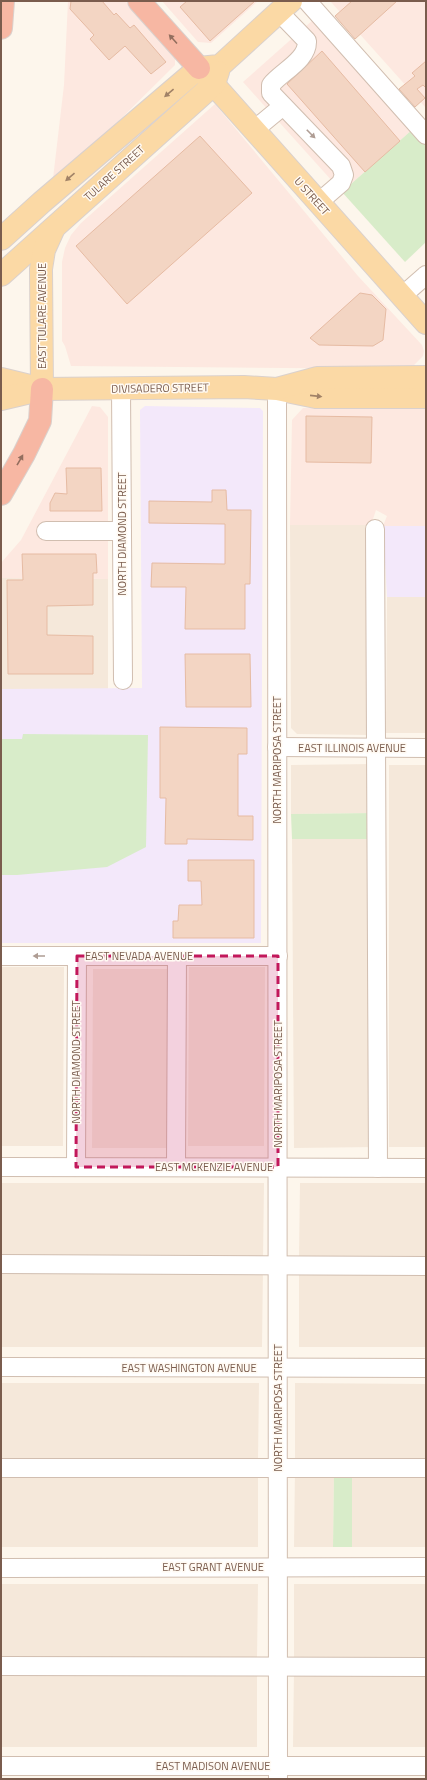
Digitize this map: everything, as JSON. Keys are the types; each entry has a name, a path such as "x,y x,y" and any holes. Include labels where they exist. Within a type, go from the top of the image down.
{"highway":[{"path":"1,28 3,1"},
{"path":"139,1 211,73"},
{"path":"1,494 24,454 40,421 42,389"}],"main road":[{"name":"TULARE STREET","path":"1,275 58,223 211,73 285,6"},
{"name":"TULARE STREET","path":"1,239 31,212 211,73"},
{"name":"U STREET","path":"211,73 254,130 426,323"},
{"name":"EAST TULARE AVENUE","path":"42,389 41,269 44,250 58,223"},
{"name":"DIVISADERO STREET","path":"277,389 317,378 426,377"},
{"name":"DIVISADERO STREET","path":"1,379 42,389"},
{"name":"DIVISADERO STREET","path":"1,399 42,389 244,386 277,389 316,397 426,397"},
{"path":"341,396 382,386 426,387"}],"street":[{"path":"307,1 426,135"},
{"path":"285,6 307,41 307,48 302,57 271,85 271,93 341,166 344,175 341,183 319,202"},
{"path":"254,130 283,106"},
{"path":"402,296 426,275"},
{"name":"NORTH DIAMOND STREET","path":"121,388 123,680"},
{"name":"NORTH MARIPOSA STREET","path":"277,389 278,1773"},
{"path":"375,530 378,1168"},
{"path":"46,531 122,531"},
{"name":"EAST ILLINOIS AVENUE","path":"278,747 426,748"},
{"name":"EAST NEVADA AVENUE","path":"1,956 278,956"},
{"name":"NORTH DIAMOND STREET","path":"76,1168 77,956"},
{"path":"176,1168 177,956"},
{"name":"EAST MCKENZIE AVENUE","path":"1,1167 426,1168"},
{"path":"1,1264 426,1266"},
{"name":"EAST WASHINGTON AVENUE","path":"1,1367 426,1368"},
{"path":"1,1468 426,1468"},
{"name":"EAST GRANT AVENUE","path":"1,1568 426,1567"},
{"path":"1,1666 426,1667"},
{"name":"EAST MADISON AVENUE","path":"1,1766 278,1773 426,1766"}],"highlighted area":[{"path":"77,956 278,956 278,1167 76,1167"}],"shaded area":[{"path":"68,1 125,1 175,55 175,65 52,187 64,85"},
{"path":"162,1 258,1 211,43 198,42"},
{"path":"426,1 426,108 331,2"},
{"path":"314,19 413,129 342,192 243,82"},
{"path":"215,104 358,276 422,345 424,351 423,356 413,366 407,369 71,366 62,341 62,262 65,248 71,235 81,223"},
{"path":"92,406 100,407 108,417 108,579 1,578 1,563 21,540"},
{"path":"145,406 260,408 263,411 261,943 1,943 1,689 142,688 140,410"},
{"path":"303,408 426,409 426,526 383,526 387,516 376,510 371,525 290,525 292,420"},
{"path":"290,525 371,525 369,735 297,734 291,728"},
{"path":"383,526 426,526 426,597 387,597"},
{"path":"1,578 108,579 108,689 1,689"},
{"path":"387,597 426,597 426,733 386,733"},
{"path":"374,764 374,813 291,814 291,765"},
{"path":"389,765 426,765 426,1147 389,1147"},
{"path":"292,839 374,839 375,1147 294,1148"},
{"path":"1,967 64,967 63,1146 1,1146"},
{"path":"189,967 265,967 264,1146 188,1146"},
{"path":"93,969 169,969 168,1148 92,1148"},
{"path":"1,1183 264,1183 263,1258 1,1257"},
{"path":"300,1183 426,1183 426,1259 299,1258"},
{"path":"1,1267 263,1268 262,1347 1,1347"},
{"path":"299,1268 426,1269 426,1347 299,1347"},
{"path":"1,1383 259,1383 258,1459 1,1458"},
{"path":"295,1383 426,1384 426,1460 295,1459"},
{"path":"1,1469 258,1470 258,1547 1,1547"},
{"path":"295,1470 334,1470 333,1547 294,1547"},
{"path":"352,1470 426,1471 426,1547 352,1547"},
{"path":"1,1584 258,1584 257,1658 1,1657"},
{"path":"294,1584 426,1584 426,1659 294,1659"},
{"path":"1,1670 257,1671 257,1747 1,1747"},
{"path":"294,1671 426,1672 426,1747 293,1747"}],"green space":[{"path":"413,129 426,144 426,242 405,262 342,192"},
{"path":"23,734 148,735 146,847 107,867 17,875 1,875 1,739 22,739"},
{"path":"374,813 374,839 292,839 291,814"},
{"path":"334,1470 352,1470 352,1547 333,1547"}],"building":[{"path":"71,1 102,1 114,15 116,13 130,28 134,25 166,62 151,74 125,46 109,60 90,39 94,35 70,9"},
{"path":"187,1 255,1 210,41 180,7"},
{"path":"352,1 397,1 355,39 335,16"},
{"path":"322,51 400,141 365,172 287,84"},
{"path":"426,61 426,88 423,85 417,89 425,98 415,107 399,89 415,76 412,73"},
{"path":"200,136 252,193 127,304 76,246"},
{"path":"360,293 372,295 386,309 383,340 373,346 319,345 310,338"},
{"path":"306,416 372,417 371,463 306,462"},
{"path":"66,468 101,468 102,511 50,511 50,503 55,493 67,494"},
{"path":"212,490 226,490 227,510 251,510 250,584 245,584 245,629 185,629 186,587 151,587 152,563 225,564 225,524 149,523 149,501 212,502"},
{"path":"22,554 96,554 97,573 93,573 93,605 47,606 47,635 93,636 93,674 8,674 7,580 23,580"},
{"path":"185,654 250,654 251,707 186,707"},
{"path":"160,727 247,728 247,754 238,754 238,816 253,816 253,840 187,839 187,844 165,844 166,798 160,798"},
{"path":"188,860 254,860 254,938 173,938 173,921 178,921 179,905 202,905 201,881 188,881"}]}
